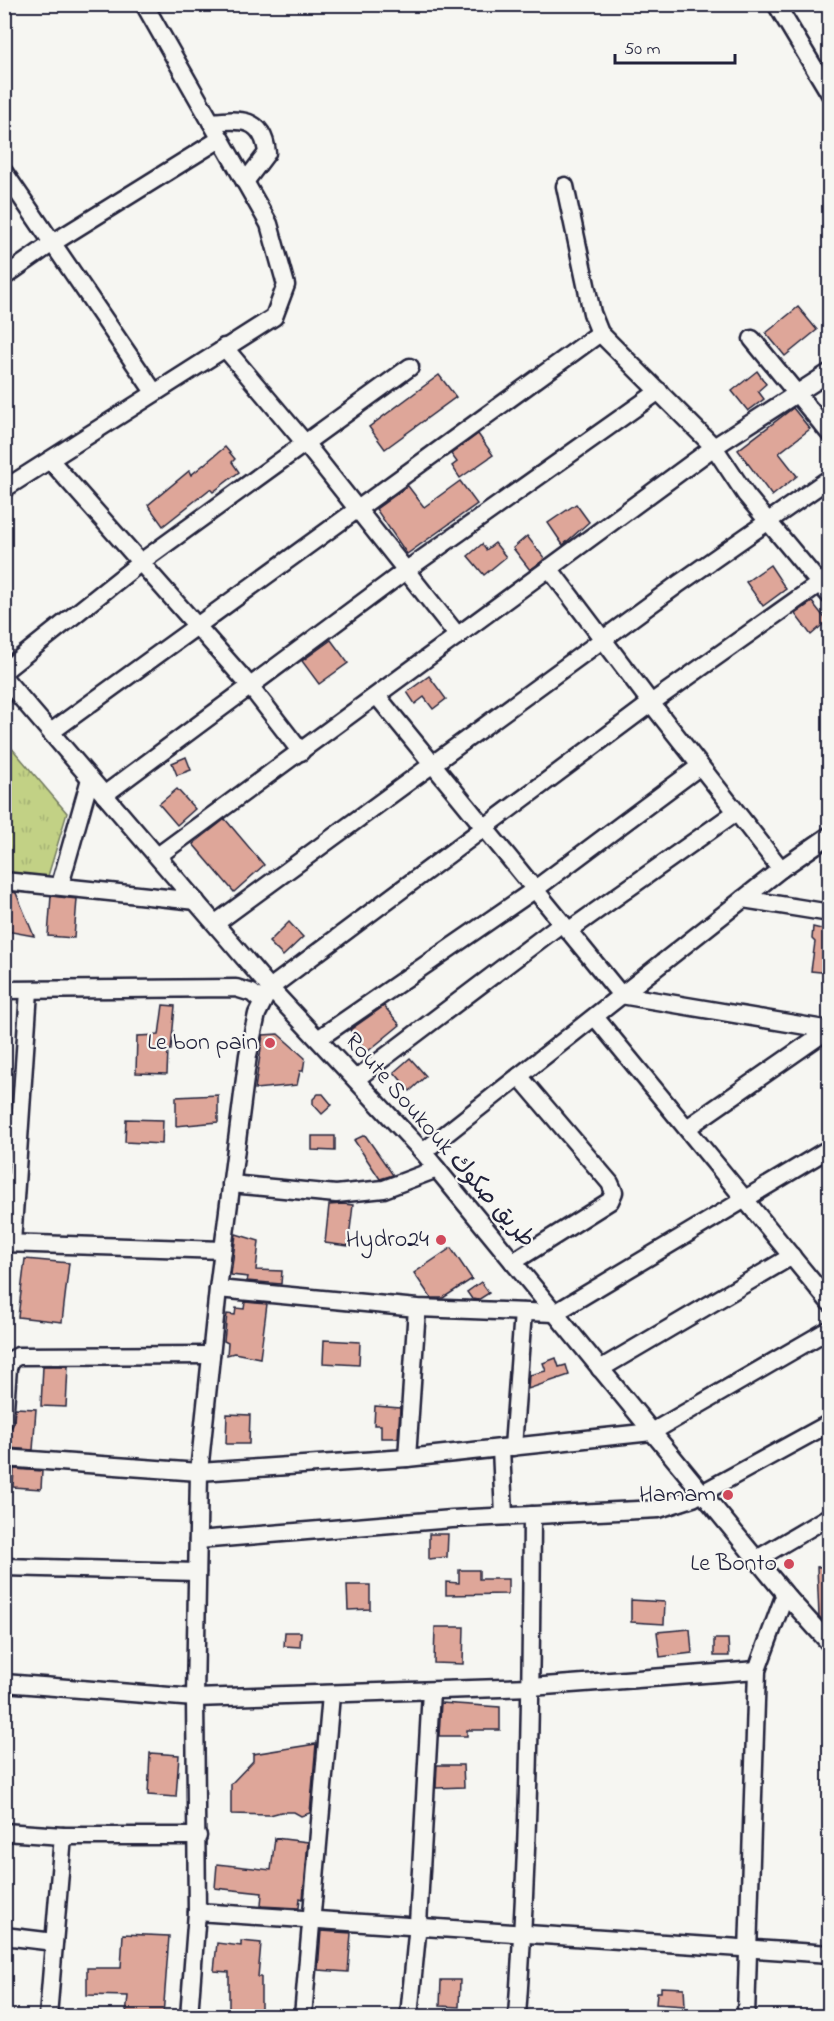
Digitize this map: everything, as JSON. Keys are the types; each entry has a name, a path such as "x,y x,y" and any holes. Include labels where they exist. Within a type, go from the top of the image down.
{"street":[{"path":"4,489 274,316 286,285 269,224 144,4"},
{"path":"776,4 830,94"},
{"path":"211,123 237,119 253,124 266,140 267,153 244,182"},
{"path":"4,277 51,244 220,139"},
{"path":"4,172 154,392"},
{"path":"189,2016 197,1912 195,1698 199,1472 218,1289 248,1055 266,995 651,703 826,585 768,524 714,447 600,333 592,313 565,186"},
{"path":"51,732 600,333"},
{"path":"752,339 830,434"},
{"path":"224,347 305,443 458,636"},
{"path":"4,671 141,562 410,367"},
{"path":"159,855 714,447 830,372"},
{"path":"104,795 405,572 659,391"},
{"path":"50,460 250,686 301,752"},
{"path":"216,923 677,585 768,524 830,478"},
{"path":"549,568 781,869"},
{"name":"Route Soukouk طريق صكوك","path":"4,678 216,923 266,995 318,1039 423,1152 651,1432 704,1493 785,1594 829,1643"},
{"path":"377,696 621,995 829,1031"},
{"path":"318,1039 534,891 700,766"},
{"path":"60,885 90,779"},
{"path":"356,1079 565,927 736,812"},
{"path":"423,1152 781,869 830,835"},
{"path":"4,881 196,900"},
{"path":"743,899 830,913"},
{"path":"4,990 236,988 266,995"},
{"path":"29,991 8,1243 223,1250"},
{"path":"595,1017 830,1303"},
{"path":"687,1128 829,1031"},
{"path":"513,1262 610,1201 614,1192 610,1183 519,1076"},
{"path":"218,1289 417,1308 555,1313 830,1148"},
{"path":"231,1184 336,1194 384,1189 437,1169"},
{"path":"600,1369 792,1257"},
{"path":"407,1458 417,1308"},
{"path":"504,1516 507,1448 523,1312"},
{"path":"4,1458 199,1472 407,1458 651,1432 830,1329"},
{"path":"4,1421 8,1368 12,1360 18,1356 211,1355"},
{"path":"198,1540 504,1516 659,1509 704,1493 830,1423"},
{"path":"516,2016 523,1932 531,1687 532,1515"},
{"path":"757,1558 830,1516"},
{"path":"4,1567 197,1572"},
{"path":"746,2016 750,1948 757,1670 785,1594"},
{"path":"4,1683 195,1698 531,1687 757,1670"},
{"path":"409,2016 418,1924 431,1690"},
{"path":"303,2016 331,1695"},
{"path":"4,1832 63,1836 198,1836"},
{"path":"48,2016 63,1836"},
{"path":"197,1912 312,1921 418,1924 830,1954"},
{"path":"4,1936 54,1942"}],"green space":[{"path":"4,739 67,813 48,876 5,876"}],"building":[{"path":"798,307 817,330 785,356 766,333"},
{"path":"757,371 766,384 758,391 764,399 748,411 732,391"},
{"path":"439,375 456,397 385,449 369,427"},
{"path":"793,408 810,429 779,453 797,476 772,496 738,450"},
{"path":"478,434 493,455 460,478 452,466 457,462 451,454"},
{"path":"225,447 235,459 232,462 239,472 213,492 210,489 163,526 148,505 189,471 191,475"},
{"path":"460,481 477,504 407,554 376,509 408,486 424,507"},
{"path":"576,504 589,522 563,545 548,523"},
{"path":"527,536 545,559 530,570 513,548"},
{"path":"495,543 506,557 484,575 468,556 482,544 486,550"},
{"path":"770,565 786,589 763,606 746,582"},
{"path":"812,602 827,621 811,635 795,614"},
{"path":"331,640 348,663 319,684 302,661"},
{"path":"429,676 446,699 433,709 424,697 415,704 407,692"},
{"path":"186,757 191,770 177,775 172,763"},
{"path":"177,789 195,809 177,825 159,804"},
{"path":"225,819 264,865 234,892 193,844"},
{"path":"12,892 16,893 34,936 6,931"},
{"path":"51,896 77,899 74,938 48,936"},
{"path":"289,922 303,937 283,956 269,942"},
{"path":"813,927 830,931 830,973 811,971 815,942 812,939"},
{"path":"163,1005 175,1006 171,1050 168,1050 167,1074 136,1073 137,1036 159,1035"},
{"path":"384,1006 400,1025 367,1052 350,1030"},
{"path":"278,1034 305,1058 303,1071 300,1071 297,1085 255,1089 263,1035"},
{"path":"410,1058 426,1076 410,1091 394,1072"},
{"path":"318,1094 323,1094 332,1105 322,1114 313,1104 313,1099"},
{"path":"218,1095 218,1122 176,1126 176,1097"},
{"path":"126,1119 163,1120 162,1144 125,1142"},
{"path":"365,1135 393,1175 380,1179 354,1140"},
{"path":"312,1136 335,1136 335,1151 312,1150"},
{"path":"329,1205 353,1205 348,1246 325,1243"},
{"path":"236,1234 259,1241 256,1270 282,1271 281,1284 247,1281 248,1277 231,1275"},
{"path":"451,1248 472,1279 443,1298 431,1298 414,1273"},
{"path":"25,1259 69,1263 62,1322 18,1317"},
{"path":"481,1282 489,1293 478,1300 472,1299 467,1292"},
{"path":"245,1302 267,1304 260,1358 234,1353 227,1355 228,1343 224,1341 227,1314 235,1315 236,1308 244,1309"},
{"path":"324,1340 360,1342 359,1365 323,1363"},
{"path":"556,1358 559,1367 566,1365 569,1375 528,1389 529,1375 546,1371 543,1363"},
{"path":"43,1366 68,1366 66,1407 41,1406"},
{"path":"375,1406 400,1408 398,1438 381,1438 381,1425 374,1425"},
{"path":"15,1408 36,1409 33,1450 8,1448 9,1430 14,1422"},
{"path":"227,1414 250,1415 249,1444 226,1444"},
{"path":"14,1469 42,1471 41,1489 13,1487"},
{"path":"429,1534 448,1534 447,1557 429,1559"},
{"path":"830,1566 830,1621 823,1621 819,1616 817,1567"},
{"path":"459,1570 479,1570 479,1579 508,1579 508,1594 446,1595 446,1582 459,1583"},
{"path":"347,1585 370,1585 370,1609 348,1610"},
{"path":"631,1600 665,1602 664,1624 631,1622"},
{"path":"435,1627 464,1627 463,1664 434,1663"},
{"path":"690,1629 692,1653 660,1657 657,1632"},
{"path":"285,1632 301,1632 300,1647 284,1646"},
{"path":"714,1639 728,1639 729,1656 714,1656"},
{"path":"441,1703 500,1707 500,1730 467,1730 467,1736 439,1736"},
{"path":"316,1744 310,1813 301,1816 294,1812 270,1815 231,1814 231,1784 253,1761 253,1754"},
{"path":"150,1753 179,1755 176,1797 148,1795"},
{"path":"437,1765 463,1765 464,1787 436,1788"},
{"path":"275,1838 308,1842 303,1899 300,1898 299,1908 261,1906 262,1893 215,1888 217,1864 271,1870"},
{"path":"321,1931 351,1933 348,1972 318,1970"},
{"path":"123,1934 169,1936 163,2016 126,2016 128,1996 87,1995 87,1968 121,1968"},
{"path":"241,1941 261,1943 258,1977 261,1977 261,2016 229,2016 229,1972 214,1971 217,1943 241,1946"},
{"path":"441,1980 460,1980 459,2007 440,2006"},
{"path":"661,1987 684,1988 685,2006 656,2004 657,1992 661,1992"}],"place":[{"name":"Le bon pain","path":"270,1043"},
{"name":"Hydro24","path":"441,1240"},
{"name":"Hamam","path":"728,1495"},
{"name":"Le Bonto","path":"789,1564"}]}
